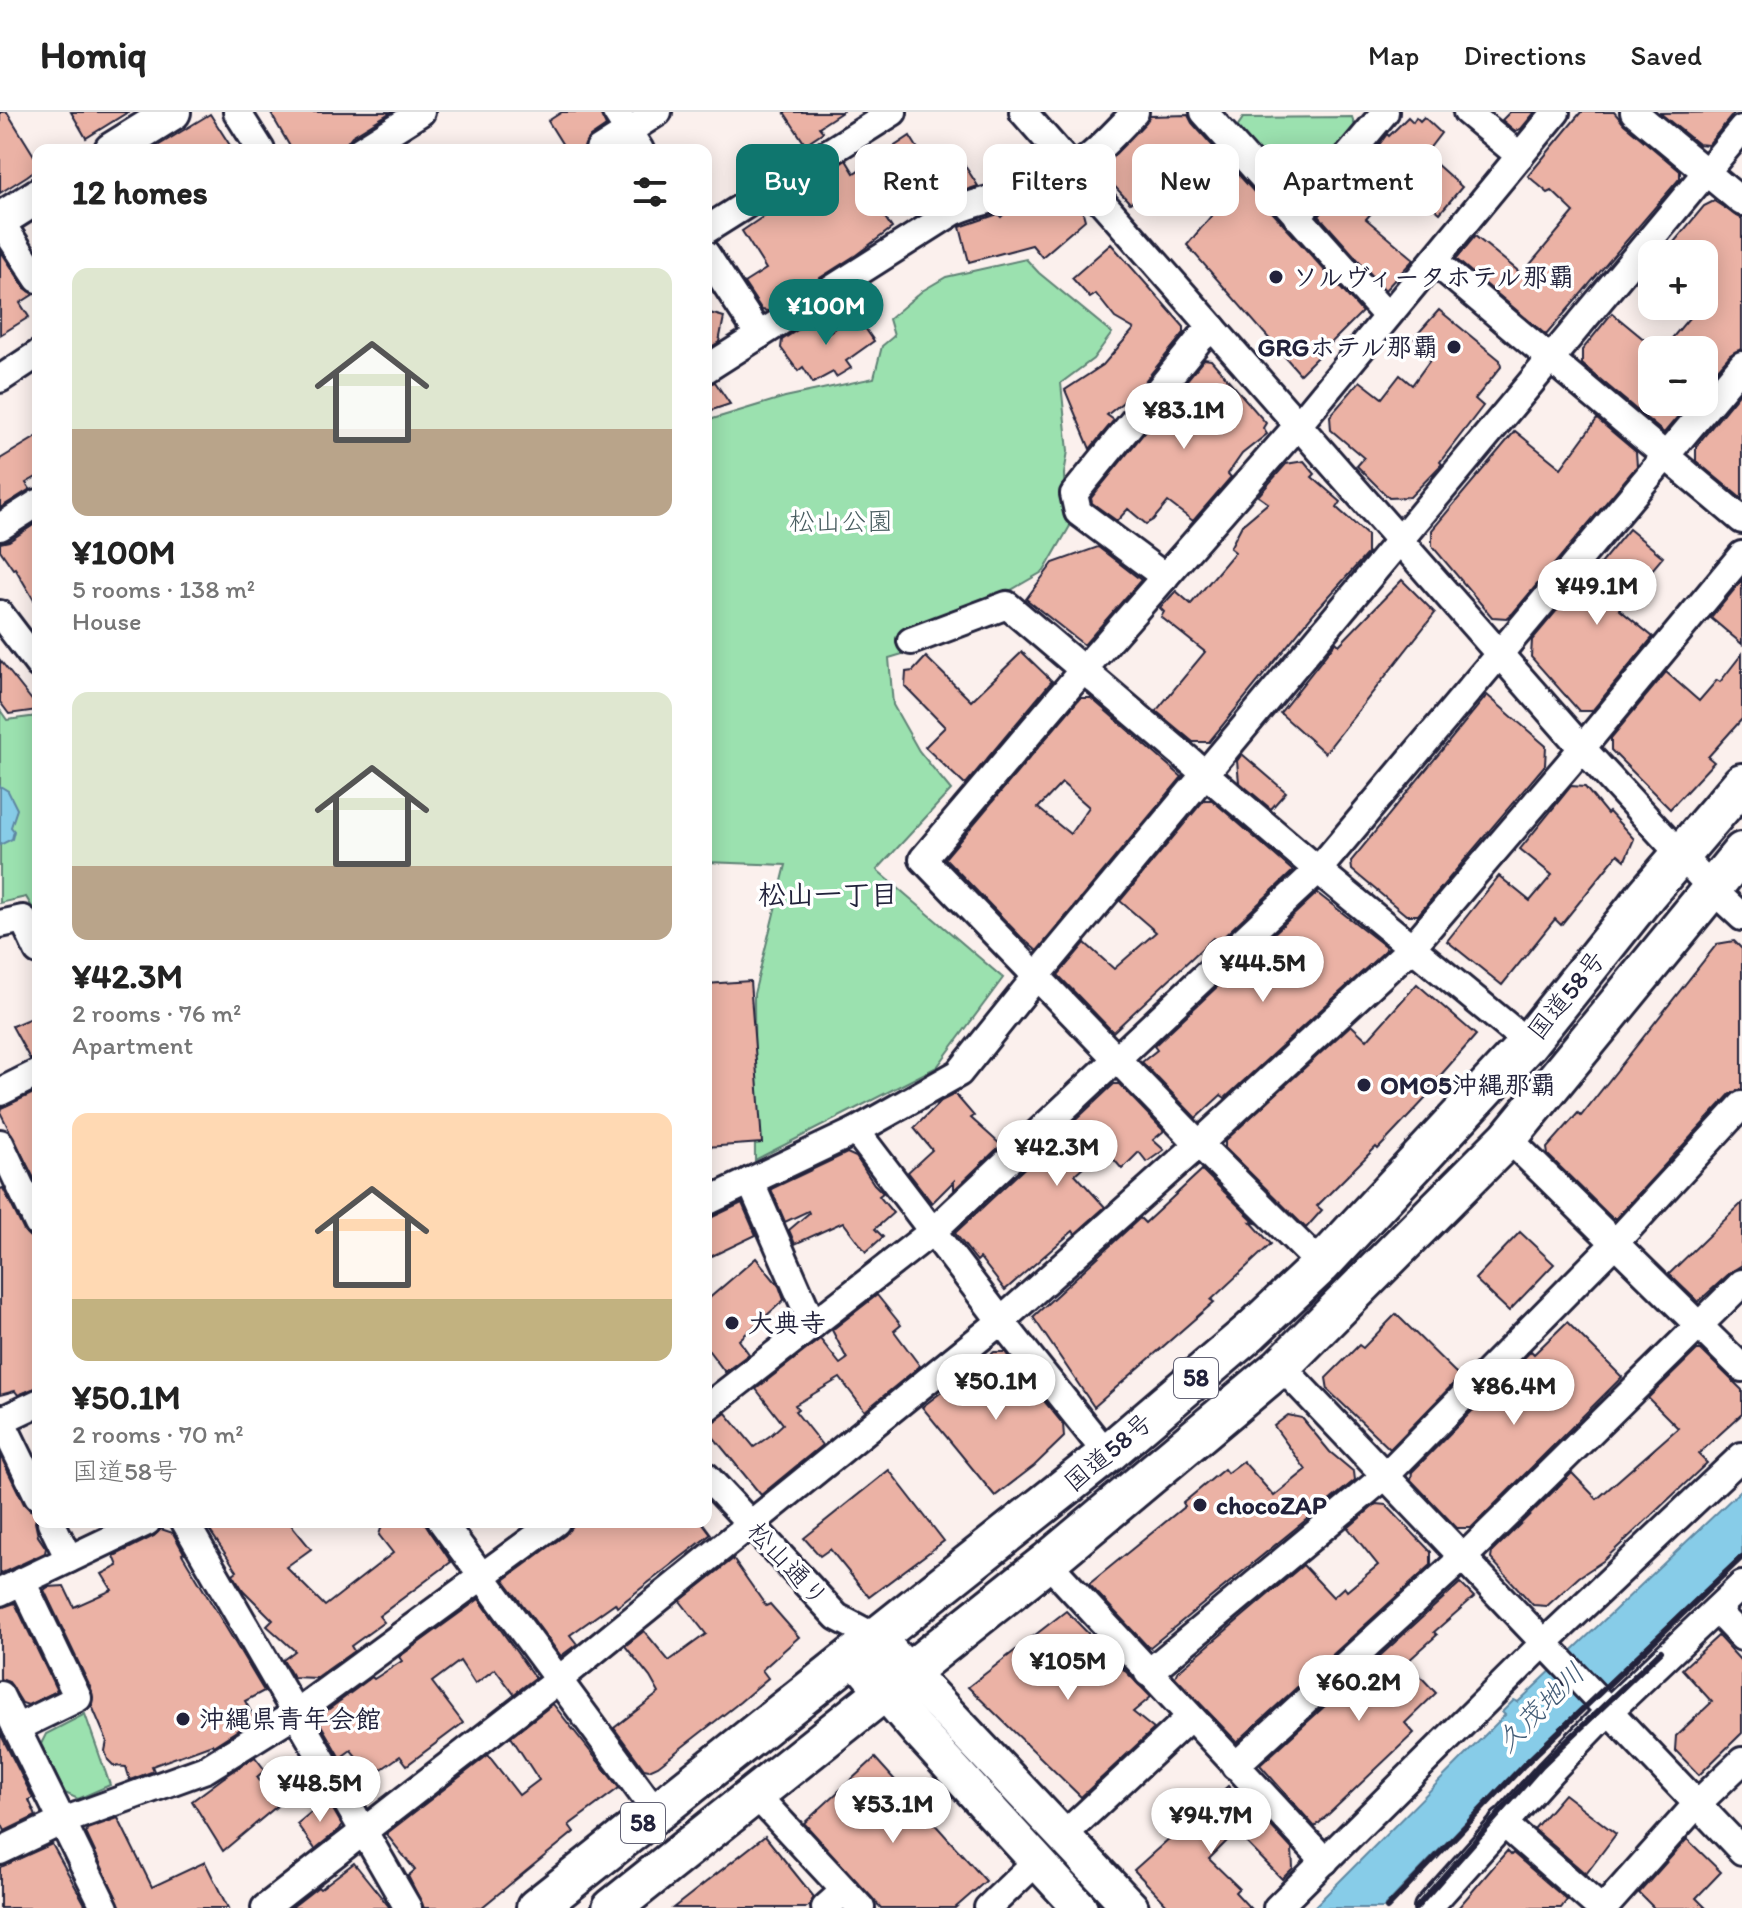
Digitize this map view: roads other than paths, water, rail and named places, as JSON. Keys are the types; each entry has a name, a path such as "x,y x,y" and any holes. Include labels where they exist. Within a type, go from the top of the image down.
{"highway":[{"name":"国道58号","path":"536,1908 1107,1454 1250,1332 1321,1265 1528,1043 1647,894 1742,783"},
{"name":"国道58号","path":"612,1908 1047,1562 1281,1366 1508,1138 1742,852"}],"main road":[{"path":"122,144 173,112"},
{"path":"0,220 32,200"},
{"path":"865,1647 1080,1908"},
{"path":"896,1682 1064,1835 1131,1908"}],"street":[{"path":"237,112 257,144"},
{"path":"370,144 421,112"},
{"path":"608,144 658,112"},
{"path":"712,226 893,112"},
{"path":"1023,112 1051,144"},
{"path":"1104,144 1135,112"},
{"path":"1204,112 1387,316"},
{"path":"1297,217 1385,112"},
{"path":"1467,112 1520,156"},
{"path":"1321,1265 1199,1144 923,859 1083,670 1299,424 1556,112"},
{"path":"1634,112 1742,202"},
{"path":"712,1199 856,1131 959,1073 1742,129"},
{"path":"712,365 953,212 983,200"},
{"path":"1114,216 1582,748 1712,889 1742,917"},
{"path":"0,220 32,270"},
{"path":"1434,261 1742,520"},
{"path":"712,263 759,335"},
{"path":"1165,577 1078,512 1074,494 1190,351 1213,328"},
{"path":"0,379 32,358"},
{"path":"712,1403 933,1231 1318,870 1742,365"},
{"path":"0,527 32,507"},
{"path":"265,1908 557,1681 1001,1321 1199,1144 1411,948 1742,555"},
{"path":"911,641 1007,605 1318,870 1528,1043"},
{"path":"0,614 32,653"},
{"path":"0,924 23,919 32,938"},
{"path":"0,1092 32,1076"},
{"path":"1148,1673 1385,1476 1614,1244 1742,1105"},
{"path":"856,1131 1107,1454"},
{"path":"1508,1138 1742,1368"},
{"path":"0,1143 32,1211"},
{"path":"750,1181 813,1325"},
{"path":"1235,1766 1462,1558 1742,1283"},
{"path":"1281,1366 1742,1851"},
{"path":"32,1406 0,1420 32,1484"},
{"path":"1277,1908 1549,1650 1742,1456"},
{"name":"松山通り","path":"712,1483 865,1647"},
{"path":"54,1528 69,1559"},
{"path":"16,1728 78,1698 11,1586 134,1528"},
{"path":"188,1528 408,1908"},
{"path":"446,1528 656,1812"},
{"path":"0,1851 63,1821 206,1769 296,1713 548,1528"},
{"path":"1047,1562 1325,1861"},
{"path":"1428,1908 1602,1705 1742,1585"},
{"path":"1716,1610 1742,1637"},
{"path":"0,1695 105,1908"},
{"path":"1064,1835 1189,1718"},
{"path":"1503,1823 1612,1905 1697,1804 1742,1761"},
{"path":"755,1794 843,1902"},
{"path":"988,1908 1038,1860"}],"water":[{"path":"0,786 8,791 17,809 11,827 14,831 12,839 0,845"},
{"name":"久茂地川","path":"1742,1489 1742,1555 1522,1764 1383,1908 1313,1908 1505,1715 1502,1712 1514,1700 1518,1702"}],"railway":[{"path":"1387,1908 1524,1765 1742,1557"},
{"path":"1416,1908 1542,1765 1661,1651"}],"place":[{"name":"ソルヴィータホテル那覇","path":"1276,277"},
{"name":"GRGホテル那覇","path":"1454,347"},
{"name":"OMO5沖縄那覇","path":"1364,1085"},
{"name":"大典寺","path":"732,1323"},
{"name":"chocoZAP","path":"1200,1505"},
{"name":"沖縄県青年会館","path":"183,1719"}],"district":[{"name":"松山一丁目","path":"828,894"}],"park label":[{"name":"松山公園","path":"841,521"}]}
